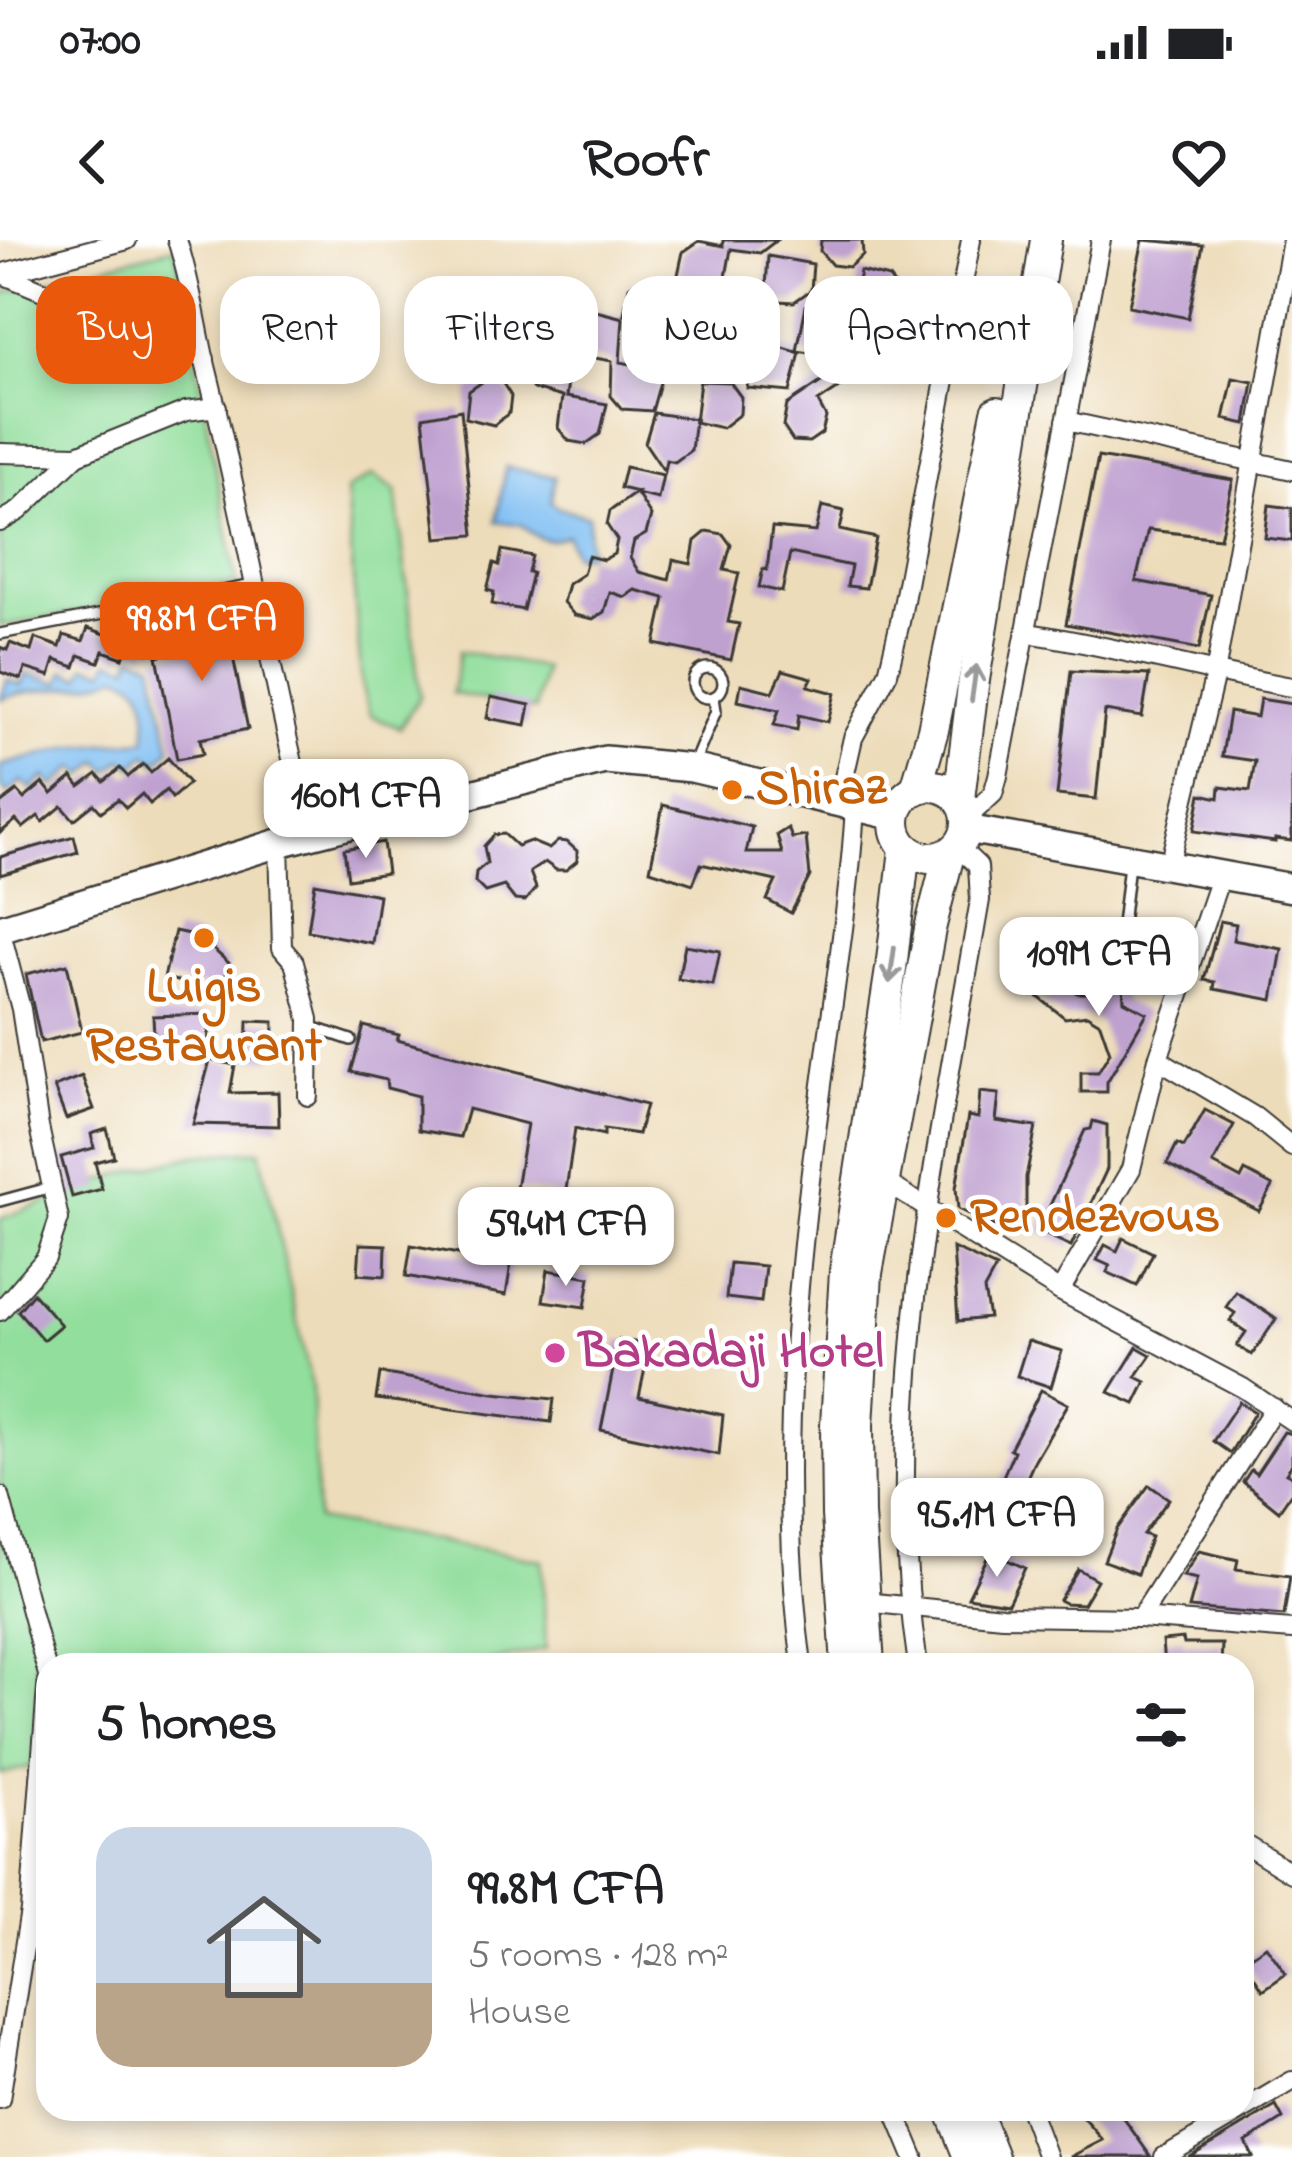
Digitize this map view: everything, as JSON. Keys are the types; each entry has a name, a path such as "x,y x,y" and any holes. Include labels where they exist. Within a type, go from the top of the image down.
{"main road":[{"path":"916,789 955,624 1026,240"},
{"path":"868,1653 858,1425 867,1273 930,929 960,829 973,686 1046,240"},
{"path":"847,1653 836,1425 845,1271 905,849 896,833 895,815 902,800 916,789 942,788 960,829"},
{"path":"905,849 929,859 960,829"},
{"path":"955,2121 969,2157"},
{"path":"979,2121 993,2157"}],"street":[{"path":"1,274 127,240"},
{"path":"177,240 192,283 253,586 310,835"},
{"path":"801,1653 790,1495 794,1338 825,1059 850,901 847,806 853,738 888,673 900,622 970,240"},
{"path":"960,829 993,794 1101,240"},
{"path":"1169,866 1215,674 1292,240"},
{"path":"1,274 205,359"},
{"path":"0,522 19,511 77,455 186,411 217,407"},
{"path":"1066,421 1292,470"},
{"path":"0,453 77,455"},
{"path":"1027,633 1105,644 1215,674 1292,687"},
{"path":"0,1310 46,1258 59,1219 21,1009 0,929 279,843 605,760 692,768 895,815"},
{"path":"960,829 1292,888"},
{"path":"917,1653 909,1606 902,1466 909,1357 928,1209 982,879 960,829"},
{"path":"279,843 282,948 294,962 309,1026 308,1096"},
{"path":"1060,1291 1131,1169 1158,1059 1221,875"},
{"path":"1158,1059 1255,1117 1292,1147"},
{"path":"882,1180 1060,1291 1292,1421"},
{"path":"1139,1618 1274,1408"},
{"path":"0,1496 42,1653"},
{"path":"865,1602 1002,1616 1139,1618 1292,1630"},
{"path":"0,2099 30,1910 36,1832"},
{"path":"1254,1849 1292,1873"},
{"path":"1254,2104 1292,2081"},
{"path":"899,2121 914,2157"},
{"path":"1034,2121 1047,2157"},
{"path":"1164,2157 1225,2121"}],"lane":[{"path":"0,634 253,586"},
{"path":"692,768 716,711 714,697"},
{"path":"1122,925 1129,858"},
{"path":"309,1026 351,1040"},
{"path":"0,1201 52,1187"}],"green space":[{"path":"175,247 180,276 67,276"},
{"path":"36,284 36,384 196,384 196,361 239,594 233,584 0,626 0,294"},
{"path":"373,475 396,490 420,696 400,728 370,715 362,688 346,490"},
{"path":"460,651 544,668 535,710 452,693"},
{"path":"260,1150 312,1388 317,1520 542,1560 546,1649 528,1653 36,1653 36,1766 0,1774 0,1219 117,1175 195,1155"}],"water":[{"path":"506,467 555,477 551,502 588,516 589,553 574,555 567,535 547,540 520,524 496,522"},
{"path":"133,655 153,663 171,749 156,763 147,754 132,767 123,759 109,771 100,761 84,776 76,767 54,786 45,777 31,789 22,781 7,793 0,786 0,766 70,747 145,740 147,718 142,691 117,675 0,700 7,680 22,685 27,674 60,683 64,671 81,677 86,665 105,671 110,660 129,666"}],"building":[{"path":"723,240 777,240 760,253 731,249 726,276 678,276 683,252 699,241 723,246"},
{"path":"821,240 862,240 863,255 849,267 832,265 820,251"},
{"path":"1143,240 1203,245 1188,318 1129,306"},
{"path":"768,256 813,264 812,276 804,276 804,295 794,302 780,301 780,276 767,276"},
{"path":"598,312 622,318 622,384 660,384 652,411 622,409 611,396 612,361 598,359"},
{"path":"804,316 804,352 797,351"},
{"path":"780,347 800,353 790,392 747,388 748,384 780,384"},
{"path":"1233,378 1253,382 1246,424 1224,419"},
{"path":"479,384 503,384 511,396 509,413 494,425 466,418 469,391"},
{"path":"529,384 568,384 566,397 607,404 600,434 586,444 569,441 558,428 562,397"},
{"path":"700,384 731,384 741,397 740,414 722,428 695,422"},
{"path":"818,384 845,384 818,402 826,417 822,433 809,442 793,441 783,426 787,405"},
{"path":"461,410 474,535 437,538 423,417"},
{"path":"654,413 695,419 691,450 675,462 666,460 664,471 645,443"},
{"path":"1098,457 1233,480 1220,538 1148,530 1136,581 1211,595 1199,649 1066,624"},
{"path":"625,467 663,475 658,499 637,494 651,516 646,534 634,541 630,558 639,572 669,580 673,560 691,564 695,541 707,531 723,534 731,545 724,570 739,573 728,622 739,624 731,660 655,644 665,598 635,590 625,597 610,592 604,612 593,619 574,615 563,602 568,584 583,574 588,556 603,560 614,554 617,540 607,525 610,511 637,492 620,488"},
{"path":"1269,505 1292,508 1292,541 1265,538"},
{"path":"822,506 844,511 840,530 876,538 866,588 847,586 851,566 790,553 782,592 759,587 763,569 767,570 772,528 816,532"},
{"path":"502,550 532,556 523,610 492,604 494,592 487,590"},
{"path":"222,604 248,729 200,739 203,754 177,759 157,656 194,648 186,611"},
{"path":"136,618 156,625 147,653 127,646 123,658 103,651 99,662 79,655 75,667 55,660 50,676 25,668 21,679 0,672 0,647 7,650 10,643 31,651 35,638 60,647 64,635 83,641 88,628 108,635 112,623 132,630"},
{"path":"783,670 812,678 808,686 835,693 828,722 799,715 797,730 774,725 779,710 738,701 741,684 773,692"},
{"path":"1071,671 1149,675 1142,717 1105,711 1096,799 1057,795"},
{"path":"491,697 530,705 526,725 487,718"},
{"path":"1260,699 1292,704 1292,841 1194,831 1201,794 1219,798 1220,787 1250,791 1255,761 1222,756 1229,712 1257,717"},
{"path":"168,758 189,783 172,798 166,790 150,804 142,794 126,808 118,799 101,812 94,804 74,820 62,806 43,822 38,816 23,828 16,820 0,833 0,804 17,791 24,799 43,783 52,794 72,777 80,787 97,774 104,782 120,768 128,777 143,764 151,773"},
{"path":"663,805 752,827 746,853 782,853 777,835 788,828 792,838 806,836 810,876 791,913 767,900 776,881 701,864 693,884 650,870"},
{"path":"504,834 517,846 530,841 549,849 558,841 567,842 577,851 577,861 566,870 545,862 530,872 536,888 525,901 515,900 504,886 485,892 475,882 476,872 487,863 484,846 494,835"},
{"path":"74,836 78,852 0,875 0,857"},
{"path":"383,842 387,873 348,879 344,849"},
{"path":"315,883 379,895 372,943 308,931"},
{"path":"1220,921 1236,924 1233,940 1282,949 1273,1000 1214,989 1215,982 1204,980"},
{"path":"175,931 198,936 229,963 222,991 164,978"},
{"path":"685,945 720,951 713,985 678,979"},
{"path":"67,964 82,1032 41,1042 26,974"},
{"path":"1099,967 1122,971 1124,1001 1147,1013 1107,1082 1107,1092 1081,1092 1081,1072 1098,1072 1110,1052 1100,1023 1087,1015 1065,1018 1037,996 1054,975 1077,993 1095,993"},
{"path":"208,1014 209,1050 155,1052 153,1016"},
{"path":"248,1021 274,1022 273,1059 247,1058"},
{"path":"364,1026 399,1035 397,1040 646,1105 638,1134 604,1129 604,1135 575,1128 565,1197 516,1188 527,1124 468,1109 460,1137 418,1130 418,1096 387,1088 386,1080 351,1072"},
{"path":"210,1060 235,1065 230,1093 278,1092 279,1126 193,1124"},
{"path":"82,1076 94,1109 66,1119 54,1087"},
{"path":"980,1092 999,1094 996,1121 1036,1127 1026,1177 1026,1226 1018,1222 1012,1235 958,1209 956,1188 968,1116 978,1118"},
{"path":"1205,1110 1234,1125 1213,1164 1241,1179 1245,1171 1273,1186 1259,1211 1167,1164 1177,1144 1184,1147"},
{"path":"1093,1121 1107,1125 1107,1169 1071,1246 1038,1231"},
{"path":"107,1129 114,1157 95,1162 102,1189 72,1197 61,1157 94,1148 91,1134"},
{"path":"1123,1238 1153,1253 1137,1286 1107,1272 1110,1266 1097,1260 1105,1245 1117,1251"},
{"path":"360,1244 386,1245 385,1276 358,1274"},
{"path":"411,1245 511,1264 506,1295 406,1276"},
{"path":"953,1248 996,1268 984,1290 989,1318 958,1321"},
{"path":"730,1263 765,1266 761,1302 726,1298"},
{"path":"548,1270 590,1277 585,1307 543,1301"},
{"path":"1236,1292 1276,1319 1252,1355 1237,1346 1246,1332 1230,1321 1235,1313 1226,1307"},
{"path":"33,1293 61,1325 43,1340 18,1311"},
{"path":"619,1340 650,1344 639,1397 723,1415 719,1455 601,1430"},
{"path":"1028,1341 1062,1351 1051,1387 1017,1376"},
{"path":"1137,1347 1151,1355 1136,1377 1146,1382 1135,1404 1109,1392"},
{"path":"380,1373 554,1399 551,1422 376,1399"},
{"path":"1041,1390 1068,1404 1034,1462 1003,1532 983,1523 1014,1451 1010,1449"},
{"path":"1239,1402 1255,1412 1230,1453 1213,1441"},
{"path":"1284,1432 1292,1434 1292,1464 1286,1473 1292,1476 1292,1492 1279,1511 1243,1482 1251,1470 1256,1474"},
{"path":"1149,1485 1169,1499 1143,1534 1151,1537 1137,1574 1104,1561 1117,1529"},
{"path":"1199,1551 1238,1560 1236,1569 1290,1576 1284,1616 1189,1608 1197,1579 1183,1576"},
{"path":"990,1552 1025,1568 1008,1603 968,1597"},
{"path":"1078,1569 1097,1580 1083,1604 1065,1603 1059,1600"},
{"path":"1162,1641 1222,1644 1222,1653 1163,1653"},
{"path":"1266,1946 1286,1974 1263,1990 1254,1976 1254,1954"},
{"path":"1276,2106 1283,2119 1246,2142 1253,2157 1190,2157 1254,2121"},
{"path":"1086,2121 1126,2121 1151,2157 1070,2157 1103,2140"}],"place":[{"name":"Shiraz","path":"732,790"},
{"name":"Luigis Restaurant","path":"204,938"},
{"name":"Rendezvous","path":"946,1218"},
{"name":"Bakadaji Hotel","path":"555,1353"}]}
